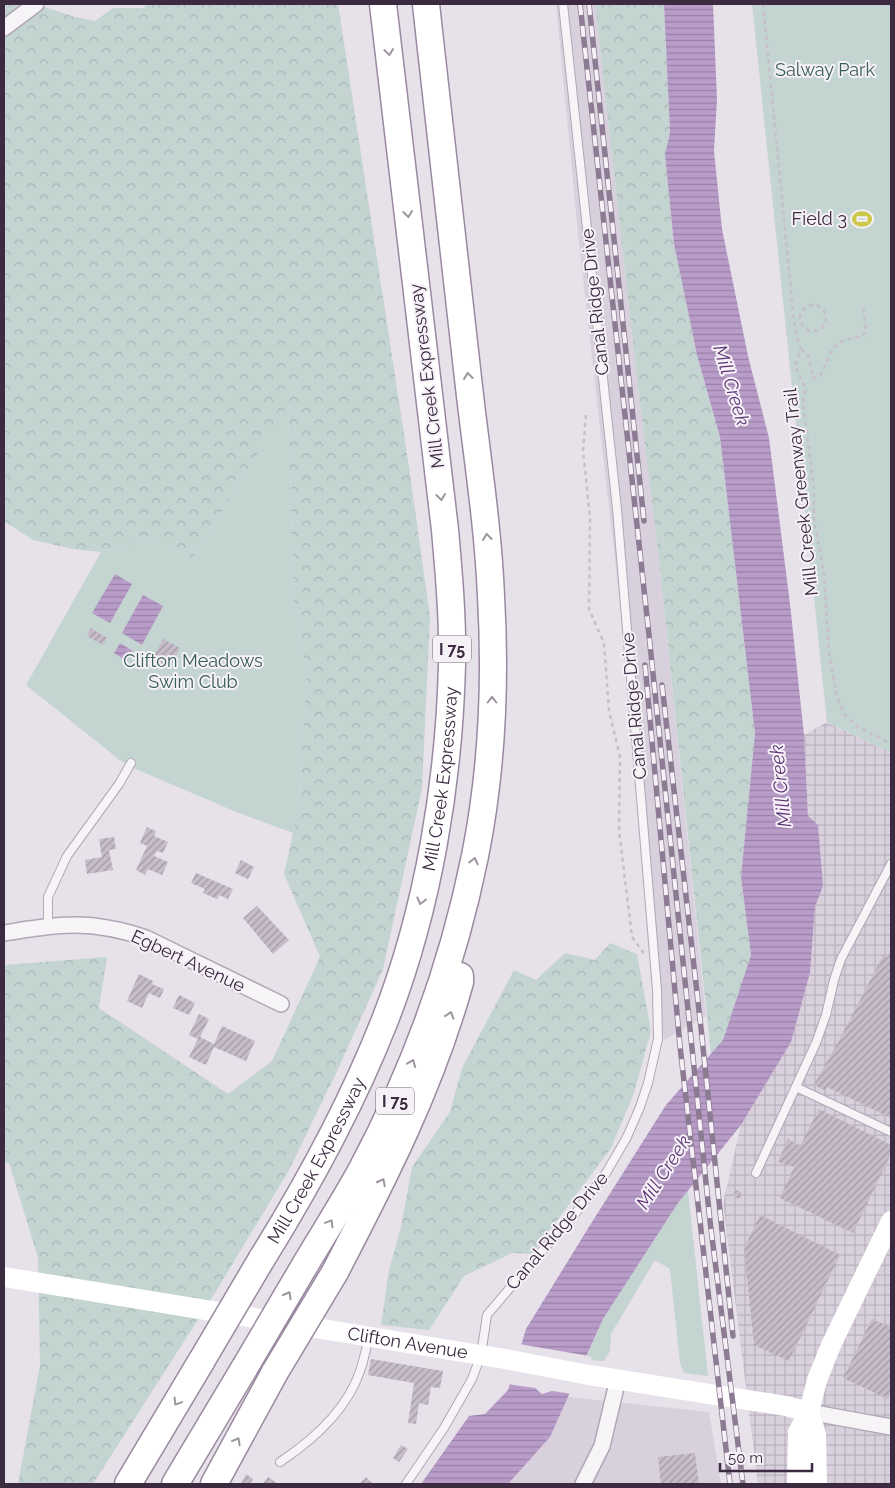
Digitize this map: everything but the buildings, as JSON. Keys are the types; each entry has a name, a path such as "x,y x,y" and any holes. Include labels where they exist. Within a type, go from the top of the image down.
{"highway":[{"name":"Mill Creek Expressway","path":"128,1484 322,1156 345,1112 385,1019 415,925 440,806 452,665 452,628 447,556 383,4"},
{"name":"I 75","path":"175,1484 362,1169 399,1094 439,993 475,856 486,785 492,715 491,596 486,533 426,4"},
{"path":"214,1484 275,1372 335,1272 385,1177 420,1100 450,1017 460,982 458,925"}],"main road":[{"path":"797,1484 798,1432 809,1412 817,1380 832,1343 891,1220"},
{"name":"Clifton Avenue","path":"4,1277 786,1406 809,1412"},
{"path":"809,1412 816,1434 816,1484"}],"street":[{"path":"4,28 36,4"},
{"name":"Egbert Avenue","path":"4,933 48,926 79,924 102,926 124,931 146,938 281,1004"},
{"path":"584,1484 602,1446 618,1379"},
{"path":"809,1412 891,1427"}],"lane":[{"name":"Canal Ridge Drive","path":"406,1484 449,1420 472,1379 480,1355 487,1315 575,1214 606,1173 627,1137 648,1083 658,1039 659,1021 655,964 617,510 563,4"},
{"path":"48,926 48,897 67,856 119,784 131,763"},
{"path":"756,1173 816,1043 841,959 891,864"},
{"path":"796,1087 891,1132"},
{"path":"280,1462 304,1446 342,1406 360,1372 369,1337"}],"path":[{"name":"Mill Creek Greenway Trail","path":"763,4 794,320 801,349 795,366 806,389 803,403 814,489 814,519 824,575 829,653 837,697 844,714 857,726 891,744"},
{"path":"812,304 821,307 827,318 824,326 816,331 807,330 800,319 802,311 812,304"},
{"path":"801,349 808,355 813,378 820,376 830,351 841,342 863,336 866,330 863,305"},
{"path":"794,320 800,319"},
{"path":"586,415 583,450 590,517 589,609 604,643 609,711 620,758 619,830 632,938 642,952 655,964"}],"shaded area":[{"path":"556,4 595,4 658,552 706,1016 664,1040 636,791 622,622 579,243"},
{"path":"827,722 891,753 891,1484 758,1484 723,1203 741,1125 791,1042 810,973 815,907 823,886 808,816 804,735"},
{"path":"568,1397 709,1412 721,1484 508,1484 550,1437"}],"green space":[{"path":"4,4 28,4 4,22"},
{"path":"147,4 338,4 430,617 422,788 383,969 338,1069 289,1170 218,1288 93,1484 18,1484 40,1365 38,1258 9,1163 4,1162 4,965 107,957 99,1008 228,1094 272,1061 320,957 284,874 298,810 307,673 294,607 288,405 192,559 150,538 101,552 73,549 33,540 4,521 4,33 38,5 75,17 95,21 113,8 144,8"},
{"path":"595,4 664,4 670,132 665,155 674,244 697,355 720,437 755,733 741,877 751,955 723,1040 711,1054 658,552"},
{"name":"Salway Park","path":"752,4 891,4 891,753 827,722"},
{"name":"Clifton Meadows Swim Club","path":"288,404 294,607 307,673 298,810 293,833 234,811 131,767 26,685 101,552 150,538 192,559"},
{"path":"610,943 637,954 651,1031 634,1093 611,1148 532,1254 512,1253 464,1276 429,1330 381,1325 389,1270 401,1227 412,1167 450,1112 462,1068 514,970 536,980 565,953 595,960"},
{"path":"688,1191 708,1376 684,1373 680,1363 670,1269 655,1260 611,1334 610,1351 604,1361 591,1360 592,1357 587,1356 603,1319 678,1203"}],"water":[{"name":"Mill Creek","path":"664,4 713,4 717,99 714,151 722,229 748,356 769,438 804,735 808,816 818,825 823,886 815,907 810,973 791,1042 741,1125 678,1203 603,1319 550,1437 508,1484 421,1484 469,1416 485,1414 508,1390 526,1329 666,1105 723,1040 751,955 741,877 755,733 720,437 697,355 674,244 665,155 670,132"},
{"path":"115,574 132,584 110,623 92,613"},
{"path":"143,595 163,606 142,645 122,633"},
{"path":"120,643 133,651 127,661 114,653"}],"pier":[{"path":"519,1344 589,1356 572,1394 552,1391 542,1394 535,1388 507,1384"}],"railway":[{"path":"580,4 649,635 710,1221 743,1484"},
{"path":"589,4 644,521"},
{"path":"645,665 680,1046 730,1484"},
{"path":"662,685 701,1028 733,1336"}],"place":[{"name":"Field 3","path":"862,219"}]}
